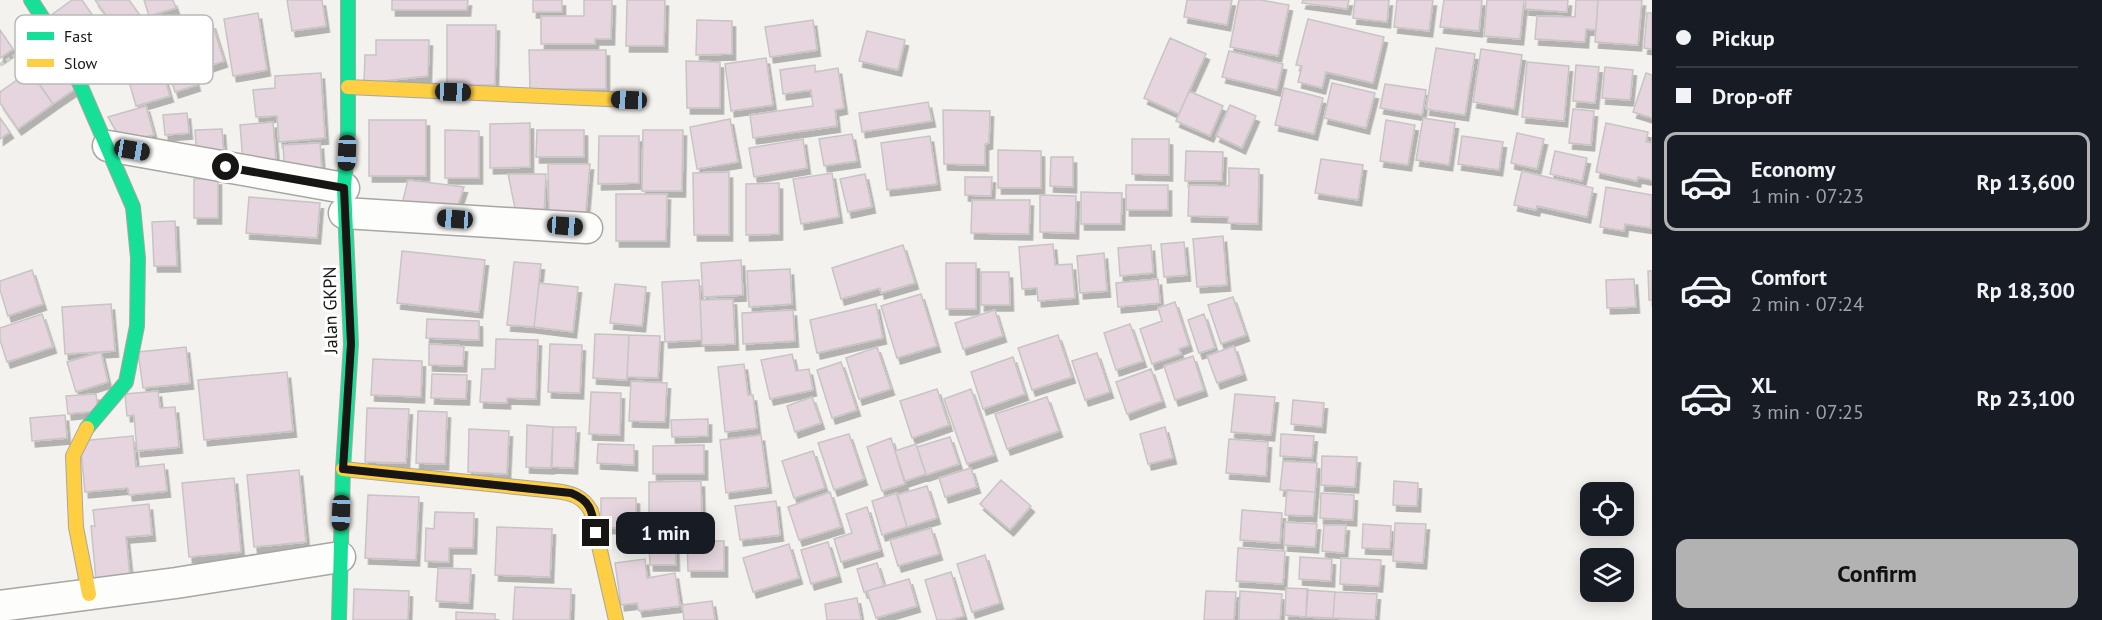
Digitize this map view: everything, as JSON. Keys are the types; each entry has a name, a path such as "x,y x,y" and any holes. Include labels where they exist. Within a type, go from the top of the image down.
{"street":[{"path":"31,0 41,15"},
{"name":"Jalan GKPN","path":"339,620 343,469 351,344 344,201 348,0"},
{"path":"80,84 133,207 138,258 137,326 126,382 86,429 73,456 76,527 89,594"},
{"path":"348,87 629,100"},
{"path":"108,146 344,201 587,228"},
{"path":"343,469 563,492 581,496 591,511 616,620"},
{"path":"0,606 176,583 340,557"}],"building":[{"path":"72,0 82,0 92,15 51,15"},
{"path":"95,0 129,0 140,15 106,15"},
{"path":"144,0 173,0 176,8 149,15"},
{"path":"287,0 322,0 326,26 292,31"},
{"path":"392,0 468,0 467,10 392,10"},
{"path":"533,0 562,0 562,12 533,12"},
{"path":"584,0 612,0 611,39 595,39 595,44 541,44 541,16 584,16"},
{"path":"627,0 665,0 664,46 626,46"},
{"path":"1187,0 1232,0 1227,25 1184,17"},
{"path":"1239,0 1261,0 1289,5 1278,56 1230,47"},
{"path":"1303,0 1349,0 1347,9 1302,3"},
{"path":"1355,0 1389,0 1387,22 1353,18"},
{"path":"1397,0 1433,0 1429,31 1394,27"},
{"path":"1444,0 1482,0 1479,31 1440,27"},
{"path":"1487,0 1524,0 1520,39 1484,36"},
{"path":"1526,0 1568,0 1567,12 1525,9"},
{"path":"1576,0 1598,0 1596,30 1586,29 1585,42 1535,39 1537,16 1575,17"},
{"path":"1598,0 1642,0 1638,45 1595,42"},
{"path":"258,13 267,70 233,76 224,19"},
{"path":"1647,13 1652,13 1652,49 1644,48"},
{"path":"1308,19 1384,37 1373,83 1326,72 1322,88 1298,82 1302,66 1296,65"},
{"path":"697,20 732,21 732,54 696,55"},
{"path":"813,20 817,50 770,57 765,27"},
{"path":"447,25 496,25 495,85 447,85"},
{"path":"213,26 224,61 213,65"},
{"path":"0,30 13,49 0,58"},
{"path":"867,31 905,40 898,70 859,61"},
{"path":"1170,38 1206,54 1179,114 1144,98"},
{"path":"376,40 429,40 428,76 364,83 365,55 376,55"},
{"path":"1436,48 1475,54 1465,115 1426,109"},
{"path":"1481,49 1522,55 1514,109 1473,102"},
{"path":"529,50 606,50 606,89 530,89"},
{"path":"1229,51 1283,64 1277,90 1222,77"},
{"path":"766,58 773,105 731,111 725,64"},
{"path":"686,61 720,62 720,108 687,108"},
{"path":"1527,62 1569,66 1564,121 1522,117"},
{"path":"815,65 815,72 838,68 844,108 835,110 837,126 753,138 750,115 813,106 811,90 783,94 780,70"},
{"path":"1576,65 1599,67 1595,103 1573,101"},
{"path":"1605,67 1633,70 1630,100 1602,98"},
{"path":"321,73 325,138 279,142 277,116 256,117 253,90 275,88 275,76"},
{"path":"1646,73 1652,75 1652,118 1633,112"},
{"path":"15,82 15,84 39,84 53,104 18,129 0,103 0,92"},
{"path":"1332,83 1375,93 1366,128 1324,118"},
{"path":"40,84 72,84 75,89 53,104"},
{"path":"130,84 166,84 170,96 136,106"},
{"path":"172,84 197,84 197,85 175,92"},
{"path":"1385,84 1426,90 1422,115 1380,108"},
{"path":"1284,88 1323,98 1314,134 1275,125"},
{"path":"1189,91 1223,106 1210,136 1176,121"},
{"path":"928,102 932,121 862,132 859,113"},
{"path":"1230,105 1256,116 1242,148 1216,136"},
{"path":"146,106 154,135 122,141 108,117"},
{"path":"1573,109 1594,111 1591,145 1569,143"},
{"path":"943,110 990,111 989,143 985,144 985,165 944,164"},
{"path":"187,113 189,133 165,135 163,115"},
{"path":"0,118 10,132 0,139"},
{"path":"1423,118 1455,123 1449,165 1416,160"},
{"path":"730,119 738,162 697,169 690,127"},
{"path":"369,120 426,120 426,176 369,176"},
{"path":"1386,120 1415,125 1408,165 1380,161"},
{"path":"273,122 276,160 243,162 240,125"},
{"path":"530,123 530,167 490,168 490,124"},
{"path":"1606,123 1648,132 1646,142 1652,143 1652,180 1638,177 1637,181 1596,172"},
{"path":"222,129 224,156 197,158 195,130"},
{"path":"445,130 479,131 479,178 445,178"},
{"path":"537,130 584,130 584,157 536,157"},
{"path":"643,130 683,130 682,191 642,191"},
{"path":"1517,133 1544,139 1537,169 1511,163"},
{"path":"852,134 857,161 824,166 819,139"},
{"path":"599,136 639,136 639,183 598,184"},
{"path":"930,136 937,184 887,190 881,143"},
{"path":"1462,136 1503,142 1499,170 1458,164"},
{"path":"803,139 807,168 754,177 749,148"},
{"path":"1132,139 1169,139 1169,175 1132,174"},
{"path":"320,143 322,172 285,175 283,145"},
{"path":"998,150 1041,151 1041,188 998,188"},
{"path":"1186,151 1223,152 1222,181 1185,181"},
{"path":"1555,151 1587,158 1582,181 1550,174"},
{"path":"1051,157 1073,157 1073,187 1050,186"},
{"path":"1321,159 1363,165 1358,200 1315,193"},
{"path":"548,164 590,164 585,222 549,215"},
{"path":"1229,168 1259,169 1258,224 1228,223 1228,217 1188,216 1189,185 1229,186"},
{"path":"1522,171 1593,188 1587,217 1537,206 1536,210 1514,205"},
{"path":"729,172 729,235 694,235 693,173"},
{"path":"832,173 839,217 801,224 793,179"},
{"path":"508,174 546,174 544,215 516,213"},
{"path":"865,174 872,207 848,212 840,179"},
{"path":"965,177 992,177 991,196 965,195"},
{"path":"194,179 218,179 218,218 194,218"},
{"path":"408,180 464,187 454,217 402,204"},
{"path":"779,183 779,234 746,235 746,184"},
{"path":"1126,185 1168,185 1168,210 1126,210"},
{"path":"1606,187 1652,195 1651,228 1625,224 1624,231 1600,227"},
{"path":"1081,192 1122,193 1121,224 1081,224"},
{"path":"616,194 667,194 666,241 616,241"},
{"path":"1040,195 1076,196 1075,233 1040,232"},
{"path":"249,197 320,203 317,238 246,233"},
{"path":"972,200 1030,200 1029,234 971,233"},
{"path":"175,221 177,266 154,266 152,222"},
{"path":"1223,236 1227,285 1197,287 1193,239"},
{"path":"1184,242 1187,275 1164,277 1161,244"},
{"path":"1053,244 1055,265 1072,264 1075,298 1038,301 1037,288 1022,289 1019,247"},
{"path":"903,245 915,283 881,293 880,288 841,299 832,268"},
{"path":"1151,245 1153,273 1120,276 1118,248"},
{"path":"402,251 485,260 479,312 397,303"},
{"path":"1104,253 1107,291 1080,293 1077,256"},
{"path":"741,260 743,295 703,297 701,263"},
{"path":"514,262 541,264 534,327 507,325"},
{"path":"946,263 976,263 976,309 946,309"},
{"path":"790,269 792,304 749,307 747,271"},
{"path":"32,270 43,304 8,316 0,290 0,281"},
{"path":"1648,271 1652,271 1652,300 1649,300"},
{"path":"981,272 1009,272 1010,305 981,305"},
{"path":"1158,279 1160,303 1118,307 1116,283"},
{"path":"1634,279 1636,307 1607,308 1606,280"},
{"path":"699,280 702,340 665,342 662,282"},
{"path":"539,283 578,287 573,332 534,327"},
{"path":"615,284 646,287 642,326 610,323"},
{"path":"921,294 937,346 897,358 881,306"},
{"path":"1233,297 1246,335 1221,344 1208,305"},
{"path":"733,299 735,344 702,345 700,300"},
{"path":"1175,302 1189,345 1179,349 1181,354 1152,364 1140,329 1162,321 1158,308"},
{"path":"111,304 115,351 65,354 62,307"},
{"path":"876,304 883,338 817,353 810,320"},
{"path":"793,310 795,341 743,344 742,313"},
{"path":"995,310 1003,336 963,349 955,323"},
{"path":"42,314 53,347 7,362 0,340 0,328"},
{"path":"1204,314 1215,348 1199,353 1188,320"},
{"path":"427,319 479,321 479,340 426,338"},
{"path":"1130,324 1143,361 1116,370 1104,333"},
{"path":"595,334 629,335 627,380 593,378"},
{"path":"629,335 660,336 658,378 627,377"},
{"path":"1058,335 1072,377 1032,390 1018,348"},
{"path":"496,339 538,340 536,399 507,398 507,403 480,402 482,369 495,369"},
{"path":"429,344 464,346 463,366 429,365"},
{"path":"550,344 582,345 580,393 548,392"},
{"path":"1234,346 1243,374 1217,383 1207,356"},
{"path":"186,347 190,383 143,388 138,352"},
{"path":"877,347 891,389 859,399 846,358"},
{"path":"101,352 108,382 76,392 67,362"},
{"path":"1097,353 1110,392 1085,400 1072,361"},
{"path":"792,354 796,371 809,369 813,390 770,399 761,360"},
{"path":"1193,356 1204,390 1175,400 1164,366"},
{"path":"1013,357 1025,394 983,409 971,372"},
{"path":"373,359 422,361 421,397 371,395"},
{"path":"841,362 857,410 832,418 817,370"},
{"path":"744,364 748,395 753,395 757,428 725,432 718,367"},
{"path":"1151,369 1162,401 1127,414 1116,382"},
{"path":"287,372 293,431 204,440 198,380"},
{"path":"432,374 467,375 466,399 431,398"},
{"path":"631,381 667,383 665,422 629,421"},
{"path":"937,389 949,425 912,438 900,401"},
{"path":"971,389 994,455 967,464 944,399"},
{"path":"158,391 160,408 175,407 179,447 137,451 134,415 127,416 125,394"},
{"path":"591,392 621,393 620,435 589,434"},
{"path":"96,394 98,411 68,414 66,396"},
{"path":"1235,394 1275,397 1271,435 1231,432"},
{"path":"812,397 821,423 795,432 787,406"},
{"path":"1047,397 1059,431 1007,449 995,414"},
{"path":"1293,400 1324,403 1322,427 1291,424"},
{"path":"367,408 409,409 406,463 365,462"},
{"path":"418,411 447,412 445,464 416,463"},
{"path":"65,415 67,438 32,441 30,418"},
{"path":"708,419 708,436 672,437 671,420"},
{"path":"527,425 553,427 551,468 526,467"},
{"path":"553,427 576,427 574,468 552,467"},
{"path":"1165,427 1173,458 1148,464 1140,434"},
{"path":"469,429 509,431 507,474 468,472"},
{"path":"849,434 864,479 834,490 818,443"},
{"path":"1281,434 1314,436 1312,458 1280,456"},
{"path":"761,435 768,487 726,493 720,440"},
{"path":"133,436 136,467 164,464 167,491 129,495 128,488 85,492 80,441"},
{"path":"950,437 959,464 926,475 917,447"},
{"path":"891,438 905,484 882,491 867,447"},
{"path":"1229,439 1268,442 1266,476 1226,473"},
{"path":"598,444 634,445 634,465 597,463"},
{"path":"916,444 926,474 905,481 895,451"},
{"path":"704,445 704,474 653,474 653,446"},
{"path":"813,451 825,488 794,498 782,461"},
{"path":"1322,456 1357,457 1355,487 1321,485"},
{"path":"1283,461 1317,463 1315,492 1280,490"},
{"path":"971,468 977,487 945,497 939,478"},
{"path":"299,470 306,542 254,547 247,475"},
{"path":"234,478 241,552 189,557 182,483"},
{"path":"1001,480 1031,506 1010,530 980,504"},
{"path":"701,481 702,529 649,530 649,482"},
{"path":"1394,481 1418,483 1417,506 1393,505"},
{"path":"927,486 937,518 907,527 897,495"},
{"path":"1287,490 1315,492 1313,516 1285,515"},
{"path":"830,492 841,527 799,540 788,507"},
{"path":"897,493 907,527 882,535 872,501"},
{"path":"1321,493 1354,495 1353,520 1320,518"},
{"path":"368,495 419,497 416,560 365,558"},
{"path":"601,498 636,498 636,527 601,528"},
{"path":"776,501 780,535 740,540 735,506"},
{"path":"149,504 152,535 126,537 130,576 96,579 91,526 95,526 93,510"},
{"path":"867,507 880,550 841,562 834,539 852,533 846,514"},
{"path":"1242,510 1282,513 1280,543 1240,540"},
{"path":"435,512 474,513 473,548 449,548 449,562 425,561 426,528 434,529"},
{"path":"1285,522 1317,524 1315,547 1284,545"},
{"path":"1395,523 1426,524 1423,563 1393,561"},
{"path":"1363,524 1391,526 1390,549 1362,548"},
{"path":"1324,525 1346,525 1344,553 1322,551"},
{"path":"497,527 552,529 550,577 495,575"},
{"path":"931,528 939,554 898,566 890,540"},
{"path":"675,539 676,565 650,565 649,540"},
{"path":"687,541 724,541 724,571 688,571"},
{"path":"828,542 838,576 811,584 801,550"},
{"path":"789,544 799,578 753,592 743,558"},
{"path":"1238,548 1285,551 1283,584 1236,581"},
{"path":"985,555 1000,603 972,612 957,564"},
{"path":"1300,557 1332,559 1331,581 1299,579"},
{"path":"1341,558 1381,560 1379,586 1340,584"},
{"path":"645,559 647,578 675,573 680,606 639,611 637,603 621,605 615,563"},
{"path":"877,563 884,586 864,592 857,569"},
{"path":"438,568 471,569 469,603 436,601"},
{"path":"951,572 964,616 950,620 937,620 925,580"},
{"path":"909,579 917,606 876,618 867,591"},
{"path":"515,587 571,589 570,620 513,620"},
{"path":"1286,588 1308,589 1306,617 1285,615"},
{"path":"354,589 409,591 408,620 353,620"},
{"path":"1307,590 1335,592 1333,618 1306,617"},
{"path":"1206,591 1236,592 1234,620 1204,620"},
{"path":"1240,591 1282,594 1280,620 1239,620"},
{"path":"1335,592 1377,594 1375,620 1333,618"},
{"path":"857,598 861,620 827,620 825,604"},
{"path":"712,601 715,620 684,620 682,605"},
{"path":"456,612 495,614 495,620 456,620"}],"traffic: fast":[{"path":"31,0 41,15"},
{"path":"339,620 343,469 351,344 344,188 348,133 348,0"},
{"path":"80,84 133,207 138,258 137,326 126,382 87,428"}],"traffic: slow":[{"path":"348,87 629,100"},
{"path":"87,428 73,456 76,527 89,594"},
{"path":"343,469 555,491 576,496 591,511 616,620"}],"route":[{"path":"226,167 344,188 351,344 343,469 571,493 581,496 588,504 596,533"}]}
